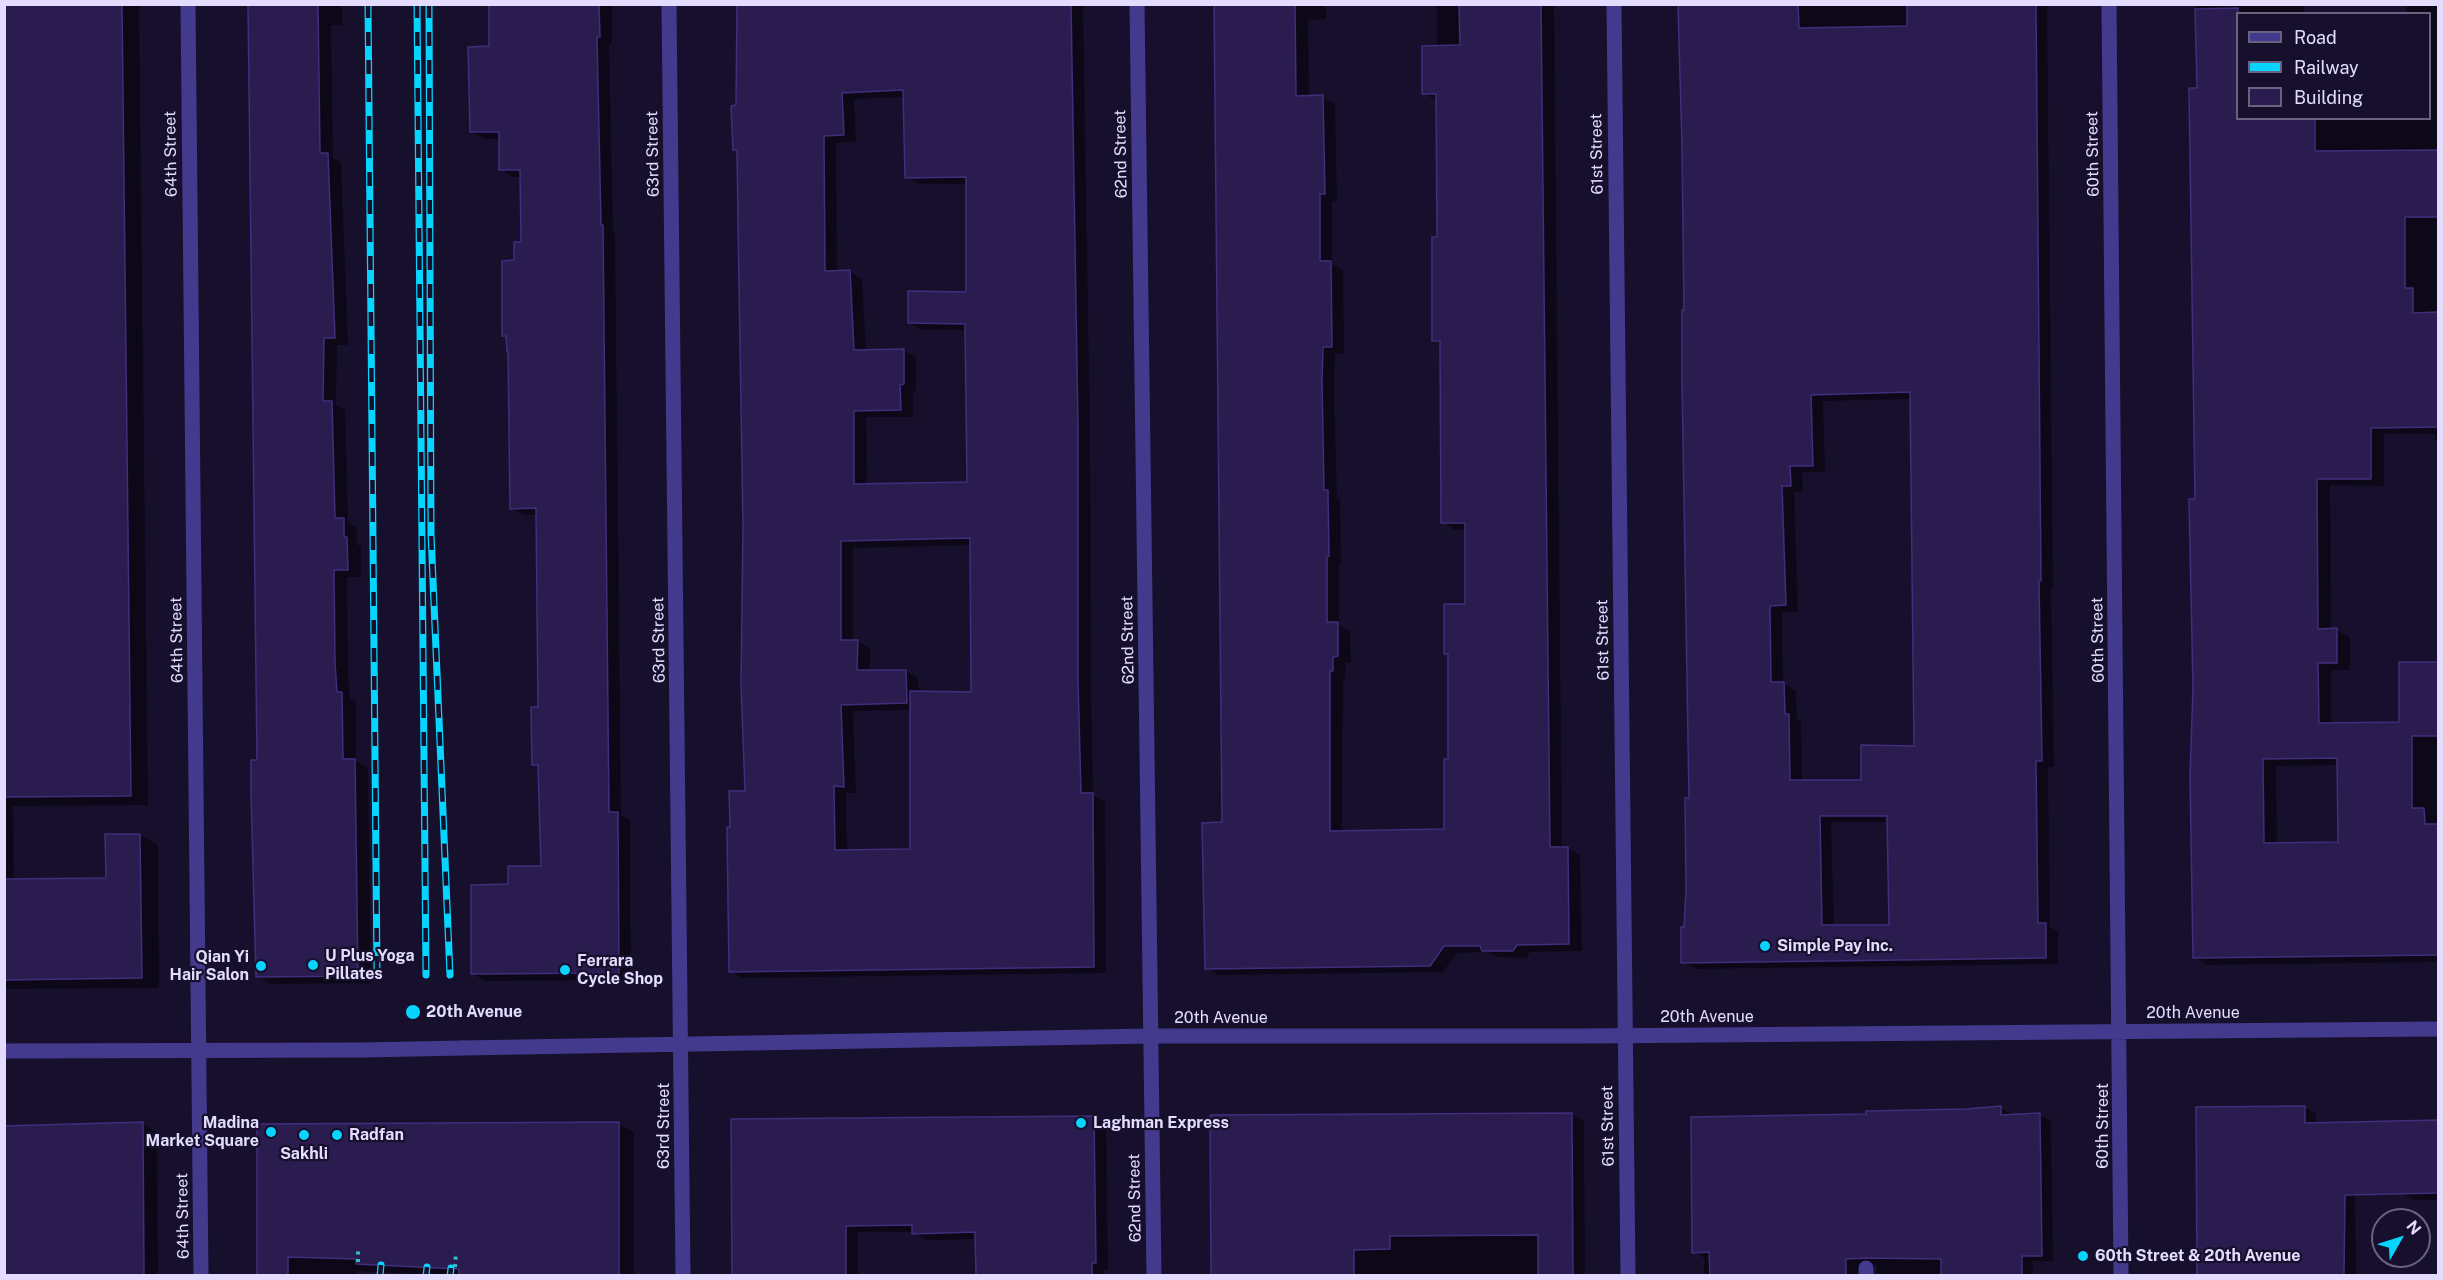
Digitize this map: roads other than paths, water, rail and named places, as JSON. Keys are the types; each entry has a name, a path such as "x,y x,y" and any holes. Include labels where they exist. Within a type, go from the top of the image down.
{"street":[{"name":"64th Street","path":"188,4 201,1275"},
{"name":"63rd Street","path":"669,4 683,1275"},
{"name":"62nd Street","path":"1137,4 1154,1275"},
{"name":"61st Street","path":"1614,4 1628,1275"},
{"name":"60th Street","path":"2109,4 2121,1275"},
{"name":"20th Avenue","path":"4,1052 363,1050 1152,1036 1625,1036 2439,1029"}],"railway":[{"path":"368,4 377,974"},
{"path":"417,4 426,975"},
{"path":"429,4 431,534 450,975"},
{"path":"380,1276 381,1265"},
{"path":"426,1276 427,1267"},
{"path":"450,1276 451,1268"}],"place":[{"name":"Simple Pay Inc.","path":"1765,946"},
{"name":"U Plus Yoga Pillates","path":"313,965"},
{"name":"Qian Yi Hair Salon","path":"261,966"},
{"name":"Ferrara Cycle Shop","path":"565,970"},
{"name":"20th Avenue","path":"413,1012"},
{"name":"Laghman Express","path":"1081,1123"},
{"name":"Madina Market Square","path":"271,1132"},
{"name":"Sakhli","path":"304,1135"},
{"name":"Radfan","path":"337,1135"},
{"name":"60th Street & 20th Avenue","path":"2083,1256"}]}
